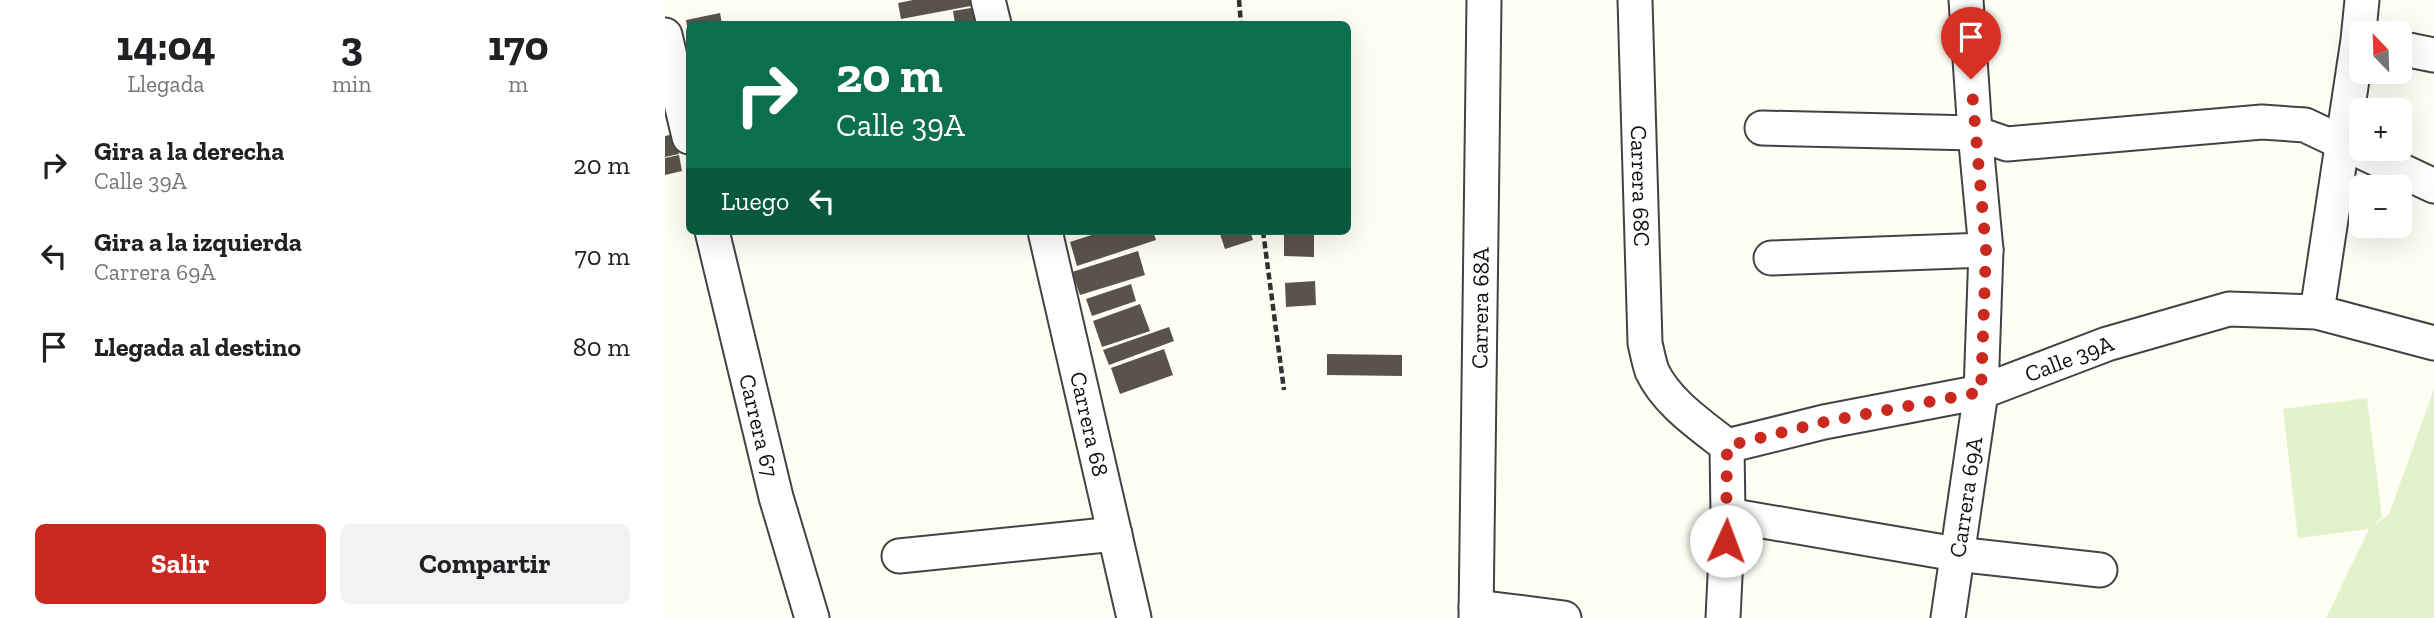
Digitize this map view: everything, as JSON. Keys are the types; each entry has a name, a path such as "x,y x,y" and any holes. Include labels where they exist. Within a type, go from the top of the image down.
{"street":[{"path":"988,0 993,21"},
{"name":"Carrera 68A","path":"1476,612 1484,0"},
{"name":"Carrera 68C","path":"1635,0 1645,343 1652,369 1663,388 1684,411 1727,446"},
{"name":"Carrera 69A","path":"1948,618 1981,392 1986,250 1966,0"},
{"path":"2361,21 2362,0"},
{"path":"665,35 686,124"},
{"path":"2412,51 2434,55"},
{"path":"2317,312 2353,84"},
{"path":"1762,128 1975,132 2007,144 2262,122 2305,125 2434,186"},
{"name":"Carrera 67","path":"713,235 776,497 812,618"},
{"name":"Carrera 68","path":"1046,235 1134,618"},
{"path":"1771,258 1986,250"},
{"name":"Calle 39A","path":"1727,446 1824,422 1981,392 2107,344 2229,309 2317,312 2434,343"},
{"path":"1723,618 1728,515 1727,446"},
{"path":"1728,515 1956,554 2100,570"},
{"path":"899,556 1115,534"},
{"path":"1476,612 1564,618"}],"path":[{"path":"1239,0 1241,21"},
{"path":"1264,235 1284,390"}],"green space":[{"path":"2434,389 2434,618 2326,618 2369,529 2298,538 2283,409 2367,398 2382,517 2373,526 2389,514"}],"building":[{"path":"913,0 975,0 976,5 901,19 898,3"},
{"path":"977,7 980,21 955,21 953,11"},
{"path":"720,13 721,21 686,21"},
{"path":"674,134 679,154 665,157 665,136"},
{"path":"679,155 682,171 665,175 665,158"},
{"path":"1092,235 1154,235 1156,240 1077,266 1070,242"},
{"path":"1220,235 1251,235 1253,240 1225,249"},
{"path":"1284,235 1314,235 1314,257 1284,256"},
{"path":"1138,251 1145,275 1080,295 1072,272"},
{"path":"1315,281 1316,305 1286,307 1285,283"},
{"path":"1131,284 1136,301 1092,316 1086,299"},
{"path":"1140,304 1150,331 1102,347 1093,321"},
{"path":"1169,327 1174,341 1109,365 1103,350"},
{"path":"1164,349 1173,375 1120,394 1111,368"},
{"path":"1327,354 1402,355 1402,376 1327,375"}],"route":[{"path":"1726,541 1727,446 1824,422 1981,392 1986,250 1971,79"}]}
